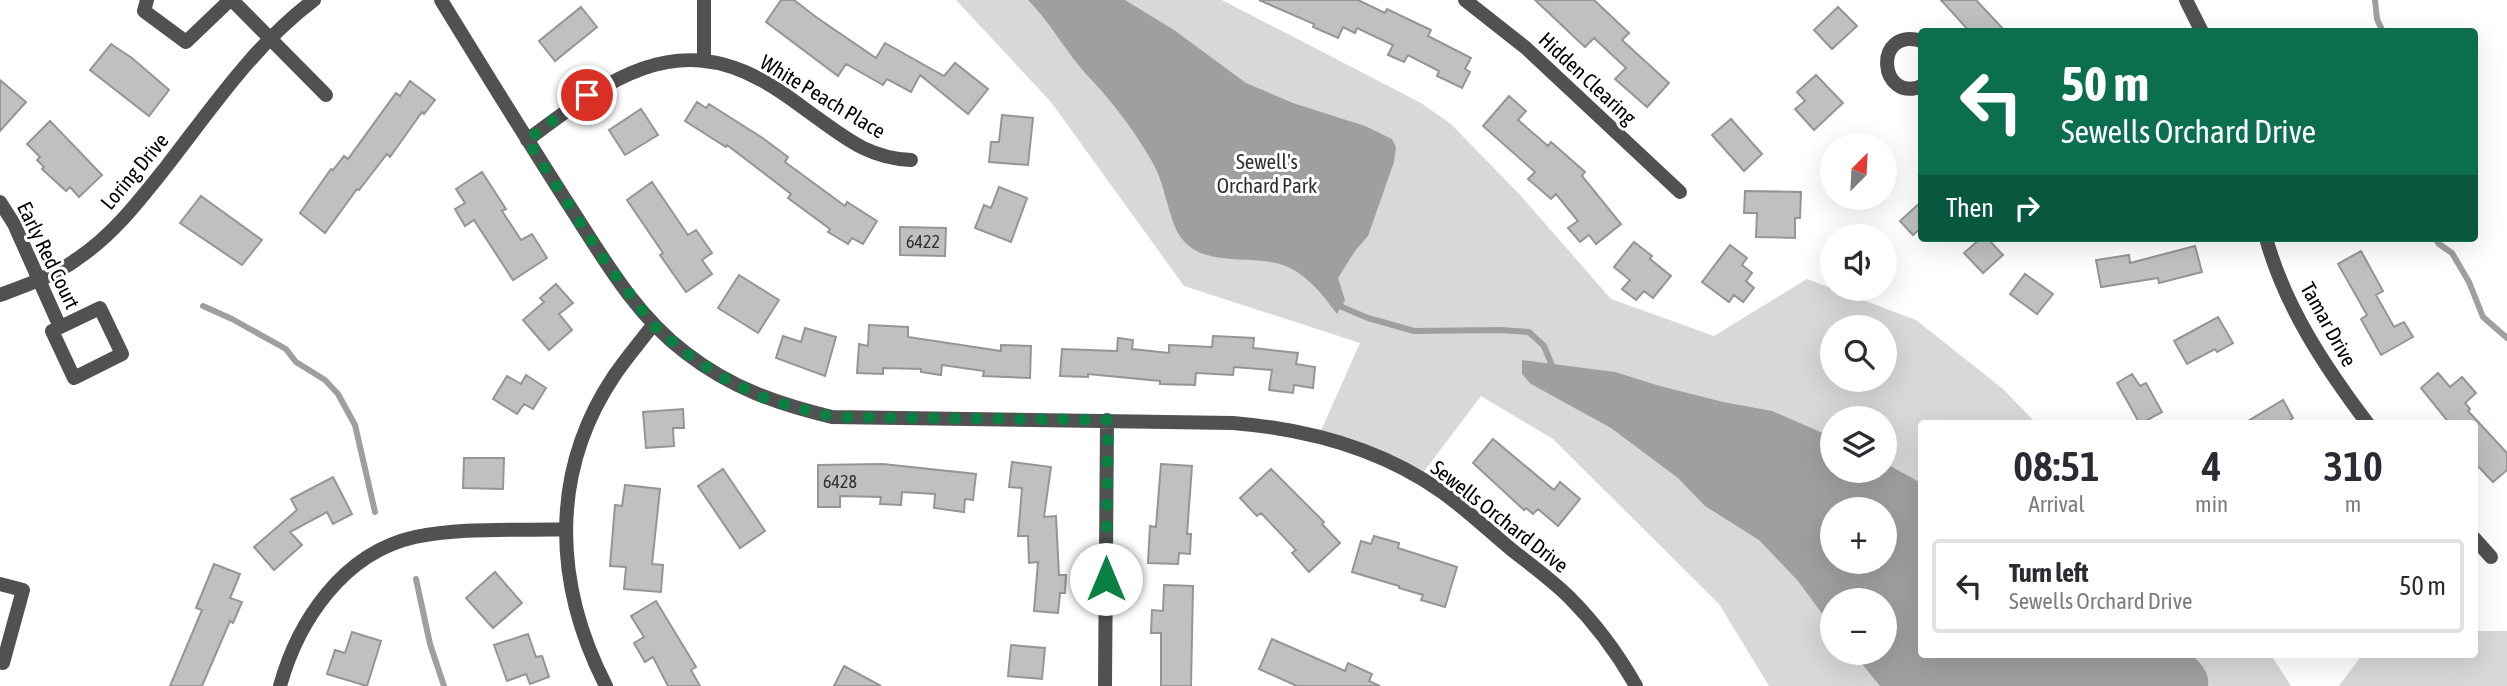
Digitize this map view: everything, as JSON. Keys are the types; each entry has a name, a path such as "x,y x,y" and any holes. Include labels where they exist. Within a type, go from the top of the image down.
{"street":[{"path":"147,0 144,10 186,42 231,0 326,95"},
{"name":"Loring Drive","path":"0,295 41,280 93,247 132,209 270,37 314,0"},
{"name":"Sewells Orchard Drive","path":"441,0 607,264 653,325 687,354 725,379 769,400 832,417 1233,422 1277,426 1319,435 1402,467 1442,492 1568,596 1595,625 1636,686"},
{"path":"704,0 704,59"},
{"name":"Hidden Clearing","path":"1465,0 1526,48 1680,192"},
{"path":"2186,0 2200,28"},
{"path":"1918,40 1906,39 1898,42 1888,52 1886,60 1889,76 1895,83 1908,89 1918,87"},
{"name":"White Peach Place","path":"527,140 587,95 640,68 704,59 730,66 763,80 868,152 891,159 911,160"},
{"name":"Early Red Court","path":"0,202 15,224 60,327"},
{"name":"Tamar Drive","path":"2267,242 2286,293 2310,341 2365,420"},
{"name":"Early Red Court","path":"100,308 122,354 74,378 51,331 60,327 100,308"},
{"path":"606,686 590,656 570,590 566,566 569,491 578,451 592,418 614,377 653,325"},
{"path":"1105,686 1108,420"},
{"path":"280,686 288,657 302,626 320,602 338,580 359,563 384,549 412,538 446,533 566,529"},
{"path":"2478,542 2491,557"},
{"path":"0,584 23,590 3,663 0,662"}],"green space":[{"name":"Sewell's Orchard Park","path":"956,0 1222,0 1421,103 1451,124 1521,196 1611,299 1714,336 1807,279 1820,284 1820,301 1865,301 1916,320 2003,389 2033,420 1918,420 1918,658 2273,658 2291,686 1769,686 1719,604 1553,439 1481,396 1419,478 1319,435 1360,343 1184,286 1051,102"},
{"path":"2478,631 2507,631 2507,686 2339,686 2360,658 2478,658"}],"shaded area":[{"path":"1028,0 1125,0 1174,30 1246,83 1293,103 1365,126 1392,139 1396,147 1394,162 1368,236 1338,278 1345,300 1337,314 1311,283 1292,269 1265,261 1206,255 1193,249 1182,239 1174,224 1158,173 1143,146"},
{"path":"1522,360 1615,372 1723,402 1772,411 1820,432 1820,483 1897,483 1897,470 1918,481 1918,658 2194,658 2208,677 2208,686 1880,686 1863,665 1897,665 1897,588 1820,588 1820,611 1798,581 1759,540 1705,506 1678,478 1611,428 1531,384 1522,374"}],"building":[{"path":"781,0 794,0 876,58 885,43 944,76 955,63 988,89 968,114 920,75 911,92 887,79 883,85 846,64 838,76 766,22"},
{"path":"1259,0 1358,0 1385,13 1387,9 1431,30 1428,36 1471,58 1465,69 1470,72 1462,88 1437,76 1439,71 1408,55 1404,62 1388,55 1393,45 1357,28 1355,33 1343,27 1338,38 1313,27 1314,24"},
{"path":"1535,0 1594,0 1629,33 1622,40 1669,83 1647,107 1615,79 1626,68 1594,38 1585,47"},
{"path":"1941,0 1976,0 2002,28 1966,28"},
{"path":"581,7 597,27 555,61 539,41"},
{"path":"1838,7 1857,26 1832,49 1814,30"},
{"path":"111,44 169,90 149,116 90,70"},
{"path":"1816,75 1843,103 1814,130 1795,109 1805,101 1797,92"},
{"path":"0,80 26,102 0,131"},
{"path":"410,81 435,100 424,114 422,112 390,157 387,154 359,190 357,189 325,233 300,213 331,169 333,170 344,156 348,159 396,93 400,96"},
{"path":"1509,96 1526,111 1518,120 1548,146 1551,142 1585,172 1582,176 1621,224 1596,244 1589,235 1580,242 1568,228 1578,221 1556,194 1551,199 1528,179 1535,172 1483,126"},
{"path":"697,102 706,108 709,104 764,139 788,157 785,162 845,206 847,202 877,221 863,244 852,238 848,244 828,232 830,229 788,198 791,194 727,145 726,147 685,121"},
{"path":"641,109 658,135 625,155 609,130"},
{"path":"1002,115 1033,118 1028,165 989,162 991,142 999,142"},
{"path":"1731,119 1762,154 1744,171 1712,135"},
{"path":"50,121 102,175 79,197 70,187 66,191 42,169 44,167 37,160 40,157 27,144"},
{"path":"482,172 506,209 502,211 521,240 532,234 547,258 513,280 474,220 465,226 455,209 465,203 456,189"},
{"path":"652,182 688,235 696,230 712,253 702,260 712,274 686,292 627,200"},
{"path":"999,187 1027,198 1011,242 975,228 984,205 991,208"},
{"path":"1745,191 1801,192 1800,218 1795,218 1795,238 1756,237 1757,213 1744,213"},
{"path":"201,196 262,240 242,265 180,223"},
{"path":"1918,205 1918,231 1913,235 1900,221"},
{"path":"900,227 946,228 945,256 900,255"},
{"path":"1634,242 1671,276 1653,298 1644,291 1636,300 1622,289 1630,280 1614,267"},
{"path":"1976,242 1991,242 2003,255 1983,273 1964,253"},
{"path":"1730,245 1747,258 1742,265 1752,273 1746,281 1754,288 1743,302 1734,295 1729,302 1702,282"},
{"path":"2195,246 2202,272 2159,283 2158,278 2101,287 2096,260 2129,255 2130,263"},
{"path":"2361,251 2383,291 2376,295 2394,327 2404,322 2413,337 2381,355 2361,319 2367,315 2338,264"},
{"path":"2025,274 2053,294 2037,314 2010,294"},
{"path":"739,275 779,300 758,333 718,308"},
{"path":"556,284 573,303 559,314 572,330 549,350 523,320 544,302 540,298"},
{"path":"2218,317 2233,343 2187,364 2174,341"},
{"path":"869,325 908,327 908,337 1001,351 1001,345 1031,346 1030,378 983,376 984,371 942,365 941,375 921,372 921,369 883,368 883,374 857,373 859,344 868,346"},
{"path":"805,328 836,337 825,376 776,358 783,336 801,342"},
{"path":"1213,336 1254,338 1253,348 1298,353 1296,364 1315,367 1313,388 1294,385 1293,393 1269,390 1272,370 1234,367 1233,375 1196,373 1195,385 1160,384 1160,381 1088,374 1088,377 1060,376 1062,349 1117,351 1118,338 1133,340 1132,349 1169,353 1169,345 1212,347"},
{"path":"2438,373 2450,387 2462,377 2476,393 2465,403 2476,420 2447,420 2421,388"},
{"path":"2132,374 2140,386 2146,383 2162,412 2147,420 2138,420 2117,383"},
{"path":"526,375 546,388 533,409 524,404 517,414 493,399 507,376 521,384"},
{"path":"2283,400 2293,418 2290,420 2250,420"},
{"path":"683,409 684,428 673,428 674,446 646,448 643,412"},
{"path":"2478,422 2507,453 2507,470 2493,482 2478,466"},
{"path":"1493,439 1554,490 1560,482 1580,499 1558,526 1538,509 1533,514 1526,508 1524,510 1473,463"},
{"path":"464,458 504,458 503,489 463,488"},
{"path":"1012,462 1051,467 1044,517 1056,516 1059,575 1066,575 1065,593 1060,593 1058,613 1034,611 1038,562 1029,563 1028,536 1018,536 1022,488 1009,487"},
{"path":"883,464 976,474 973,500 965,499 964,512 934,508 935,494 902,492 901,505 880,504 881,497 840,496 840,507 818,507 818,465"},
{"path":"1161,464 1192,466 1187,534 1191,534 1190,554 1179,553 1178,564 1148,563 1150,526 1156,527"},
{"path":"723,469 765,531 740,548 698,486"},
{"path":"1271,469 1324,522 1322,524 1340,543 1309,572 1292,553 1296,550 1261,513 1257,516 1240,498"},
{"path":"333,477 352,514 333,524 327,512 290,532 302,545 274,570 254,547 297,510 291,499"},
{"path":"625,485 660,489 652,564 663,565 661,592 624,589 626,567 610,566 615,505 622,506"},
{"path":"1374,536 1399,543 1398,548 1457,567 1445,607 1421,600 1423,595 1352,572 1361,541 1371,544"},
{"path":"214,564 240,574 230,598 242,602 233,623 230,621 202,686 170,686 202,610 196,608"},
{"path":"495,572 522,603 493,628 466,598"},
{"path":"1164,585 1193,586 1191,686 1161,686 1161,633 1151,633 1152,610 1163,611"},
{"path":"656,601 696,667 691,670 700,686 668,686 653,657 645,662 634,643 644,637 631,616"},
{"path":"352,632 381,641 367,686 327,674 335,650 345,653"},
{"path":"528,634 536,657 542,656 549,677 530,684 526,674 507,681 494,645"},
{"path":"1272,639 1345,671 1348,663 1372,674 1369,681 1380,686 1297,686 1259,669"},
{"path":"1011,645 1045,648 1042,679 1008,676"},
{"path":"844,666 881,686 834,686"}],"waterway":[{"path":"2375,0 2377,19 2381,28"},
{"path":"2438,242 2452,253 2469,282 2483,317 2507,338"},
{"path":"1339,302 1342,307 1368,318 1414,331 1529,332 1544,346 1553,368"},
{"path":"203,306 286,349 296,362 325,380 338,394 355,425 375,512"},
{"path":"416,579 430,644 444,686"}],"route":[{"path":"587,95 527,140 607,264 653,325 687,354 725,379 769,400 832,417 1108,420 1106,579"}]}
